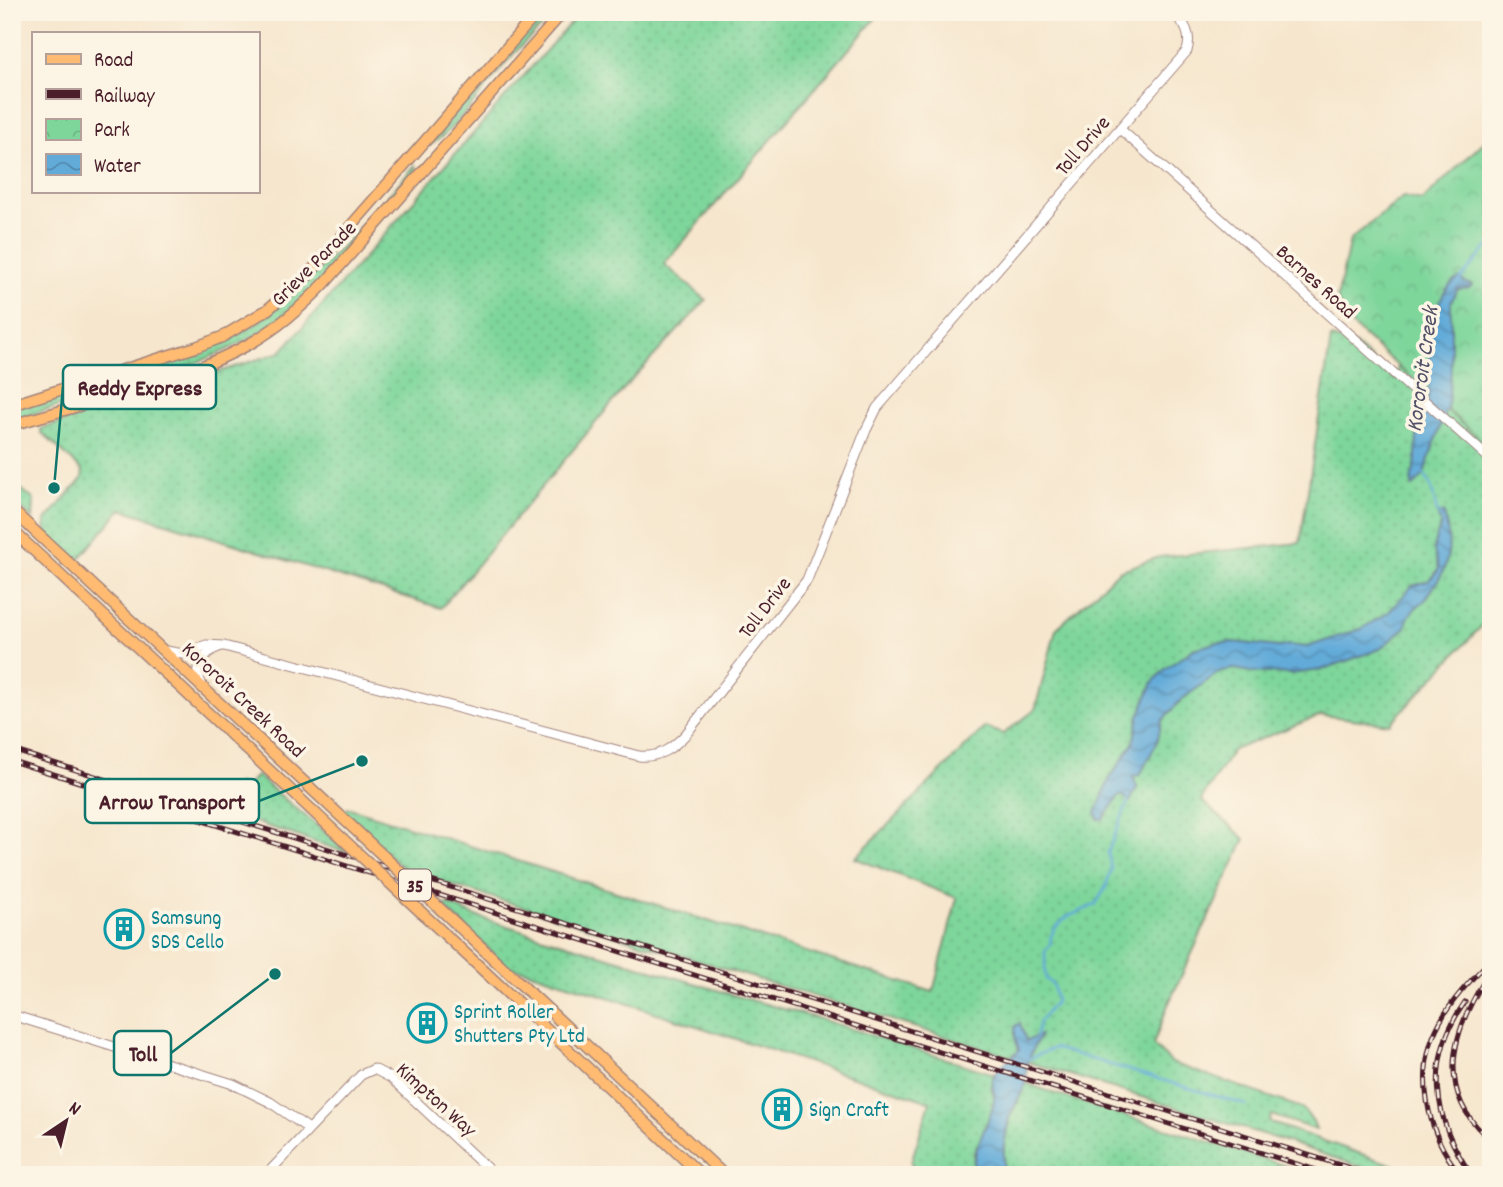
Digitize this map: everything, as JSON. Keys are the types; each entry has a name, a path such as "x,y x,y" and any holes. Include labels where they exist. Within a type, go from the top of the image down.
{"main road":[{"name":"Grieve Parade","path":"12,405 203,344 234,331 278,302 313,270 538,12"},
{"name":"Grieve Parade","path":"29,423 93,407 121,393 216,360 252,342 290,316 326,283 563,12"},
{"path":"12,425 29,423"},
{"path":"12,433 29,423"},
{"name":"Kororoit Creek Road","path":"12,510 724,1175"},
{"name":"Kororoit Creek Road","path":"12,530 701,1175"}],"street":[{"name":"Toll Drive","path":"156,643 169,653 177,654 188,653 206,645 224,646 639,756 655,755 670,749 686,734 807,580 877,408 1187,51 1189,38 1186,28 1173,12"},
{"name":"Barnes Road","path":"1120,128 1491,460"},
{"path":"205,689 199,682 201,662 213,649 224,646"},
{"path":"12,1015 233,1084 270,1102 309,1129"},
{"name":"Kimpton Way","path":"266,1175 361,1074 374,1069 391,1079 494,1175"}],"green space":[{"path":"543,12 556,12 517,50 448,131 428,145"},
{"path":"580,12 881,12 664,264 706,300 627,385 441,608 121,509 77,562 46,533 45,521 82,479 83,471 41,432 41,429 281,352"},
{"path":"1491,135 1491,449 1347,321 1337,299 1350,240 1403,197 1422,201"},
{"path":"415,165 417,169 411,179 328,275 291,310 254,336 219,354 181,368 12,420 12,409 202,350 257,323 298,291 360,228"},
{"path":"1331,338 1355,345 1395,380 1398,366 1491,449 1488,464 1484,465 1491,471 1491,616 1390,724 1321,715 1233,750 1201,800 1245,839 1168,1005 1153,1045 1172,1063 1302,1108 1313,1121 1316,1130 1271,1115 1269,1122 1422,1175 1385,1175 1275,1138 406,871 340,811 350,808 933,992 957,898 855,858 985,727 1003,734 1035,710 1056,629 1119,571 1159,557 1300,543"},
{"path":"12,481 34,500 33,520 12,499"},
{"path":"257,775 348,853 219,810 238,784 244,789"},
{"path":"448,904 478,917 994,1074 992,1089 995,1098 986,1131 974,1152 973,1175 914,1175 911,1162 930,1102 525,970 508,967 443,906"},
{"path":"1026,1083 1315,1175 1003,1175 1004,1145 1009,1118"}],"water":[{"name":"Kororoit Creek","path":"1460,278 1472,285 1458,289 1451,302 1448,404 1423,476 1413,487 1411,479 1415,466 1420,415 1428,400 1430,351 1436,315 1449,286"},
{"path":"1442,513 1449,545 1446,564 1437,583 1410,616 1406,627 1380,649 1321,670 1290,674 1235,669 1221,671 1181,700 1162,721 1157,742 1140,775 1133,776 1137,788 1130,802 1119,796 1103,819 1098,819 1096,813 1109,780 1133,743 1139,716 1153,682 1165,669 1194,649 1215,643 1307,647 1361,629 1389,612 1412,586 1428,581 1437,572 1439,568 1434,551 1441,524 1437,514"},
{"path":"1020,1023 1026,1041 1040,1035 1027,1062 1026,1084 1009,1118 1004,1145 1003,1175 973,1175 975,1155 994,1101 993,1077 1019,1050 1015,1027"}],"waterway":[{"name":"Kororoit Creek","path":"1459,281 1491,243"},
{"name":"Kororoit Creek","path":"1421,472 1431,487 1439,516"},
{"name":"Kororoit Creek","path":"1036,1037 1039,1022 1056,1001 1053,985 1046,979 1045,951 1050,945 1055,928 1067,917 1095,905 1105,889 1111,870 1108,852 1129,799"},
{"path":"1028,1059 1054,1048 1246,1105"}],"railway":[{"path":"12,750 1372,1175"},
{"path":"12,761 1332,1175"},
{"path":"1461,1175 1439,1141 1432,1121 1427,1102 1427,1061 1432,1041 1445,1013 1491,959"},
{"path":"1485,1135 1469,1117 1459,1098 1454,1078 1454,1058 1465,1017 1486,978"},
{"path":"1465,1002 1452,1023 1444,1045 1438,1089 1448,1133 1472,1175"}],"place":[{"name":"Reddy Express","path":"54,488"},
{"name":"Arrow Transport","path":"362,761"},
{"name":"Samsung SDS Cello","path":"124,929"},
{"name":"Toll","path":"275,974"},
{"name":"Sprint Roller Shutters Pty Ltd","path":"427,1023"},
{"name":"Sign Craft","path":"782,1109"}]}
